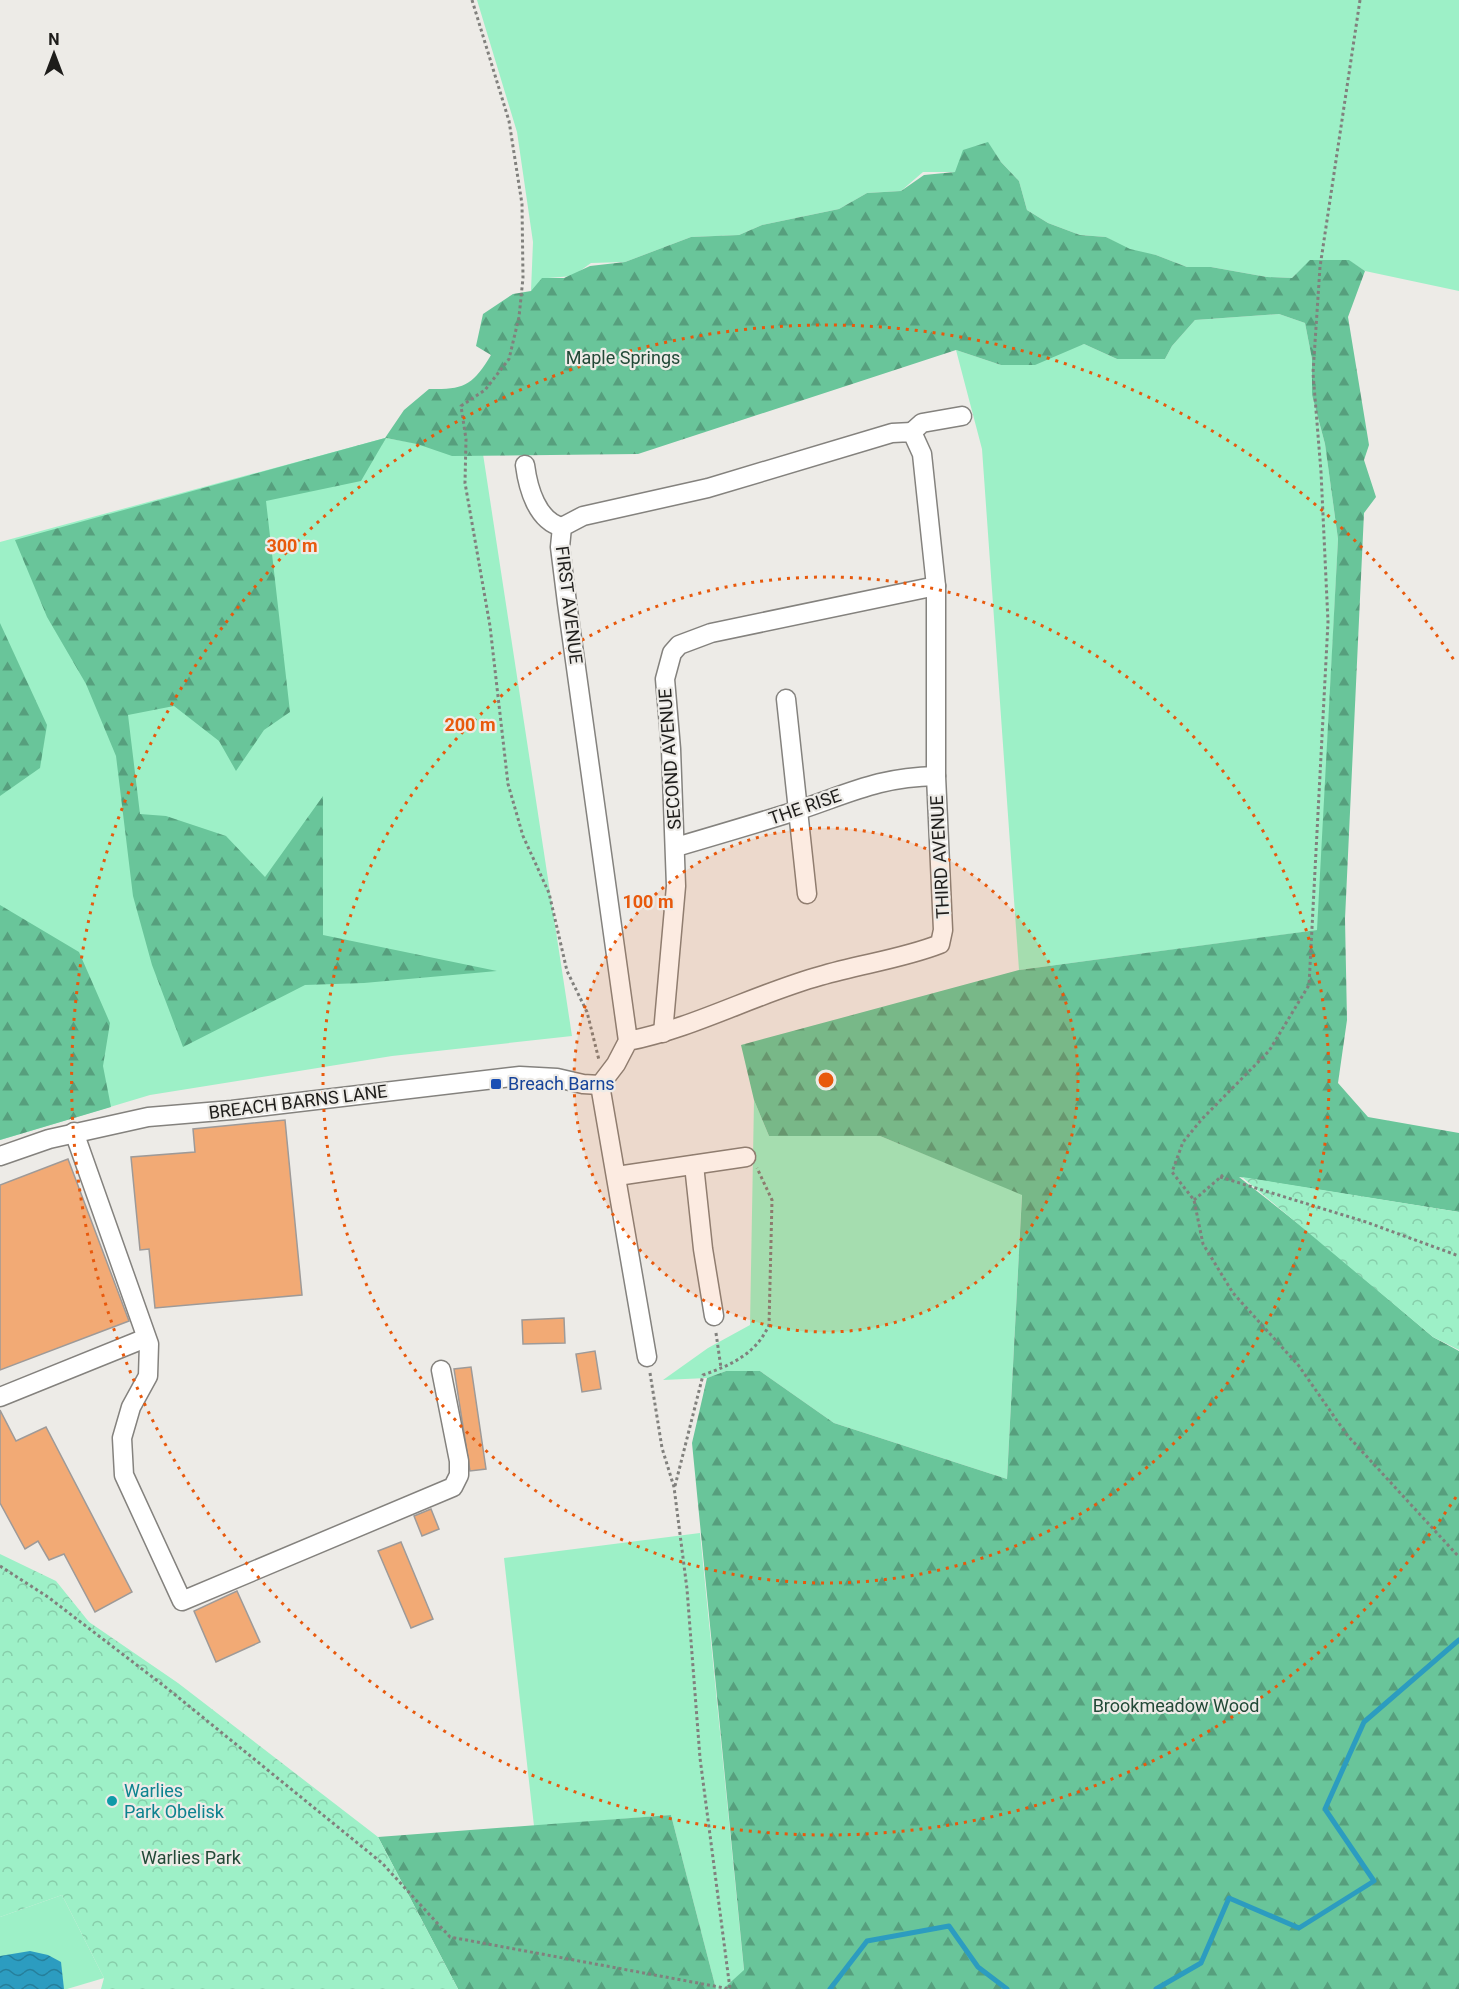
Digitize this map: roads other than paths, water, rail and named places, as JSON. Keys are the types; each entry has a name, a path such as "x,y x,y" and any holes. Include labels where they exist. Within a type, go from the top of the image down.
{"street":[{"name":"FIRST AVENUE","path":"628,1041 564,580 560,547 562,527 583,516 708,488 892,433 912,432 921,423 962,416"},
{"path":"912,432 922,454 936,586"},
{"path":"525,465 528,482 544,516 553,525 562,527"},
{"name":"THIRD AVENUE","path":"663,1033 722,1009 820,976 940,944 943,930 936,776 936,586"},
{"name":"SECOND AVENUE","path":"663,1033 673,932 676,847 665,678 672,653 679,645 711,633 936,586"},
{"path":"786,699 792,766 800,810 807,894"},
{"name":"THE RISE","path":"676,847 800,810 873,783 904,777 936,776"},
{"path":"647,1357 627,1252 617,1176 600,1085 616,1064 628,1041 663,1033"},
{"name":"BREACH BARNS LANE","path":"0,1156 74,1132 148,1117 232,1110 520,1076 557,1078 600,1085"},
{"path":"74,1132 146,1338 147,1376 132,1407 122,1438 124,1475 182,1601 453,1487 459,1475 459,1461 441,1370"},
{"path":"617,1176 746,1157"},
{"path":"694,1165 703,1249 714,1316"},
{"path":"0,1397 146,1338"}],"water":[{"path":"30,1951 48,1955 61,1962 64,1989 0,1989 0,1956"}],"waterway":[{"path":"1156,1989 1201,1963 1229,1898 1299,1928 1374,1881 1325,1809 1364,1722 1459,1640"},
{"path":"830,1989 867,1941 949,1926 978,1967 1007,1989"}],"place":[{"name":"Breach Barns","path":"496,1084"},
{"name":"Warlies Park Obelisk","path":"112,1801"}],"park label":[{"name":"Maple Springs","path":"623,358"},
{"name":"Brookmeadow Wood","path":"1176,1706"},
{"name":"Warlies Park","path":"191,1858"}]}
